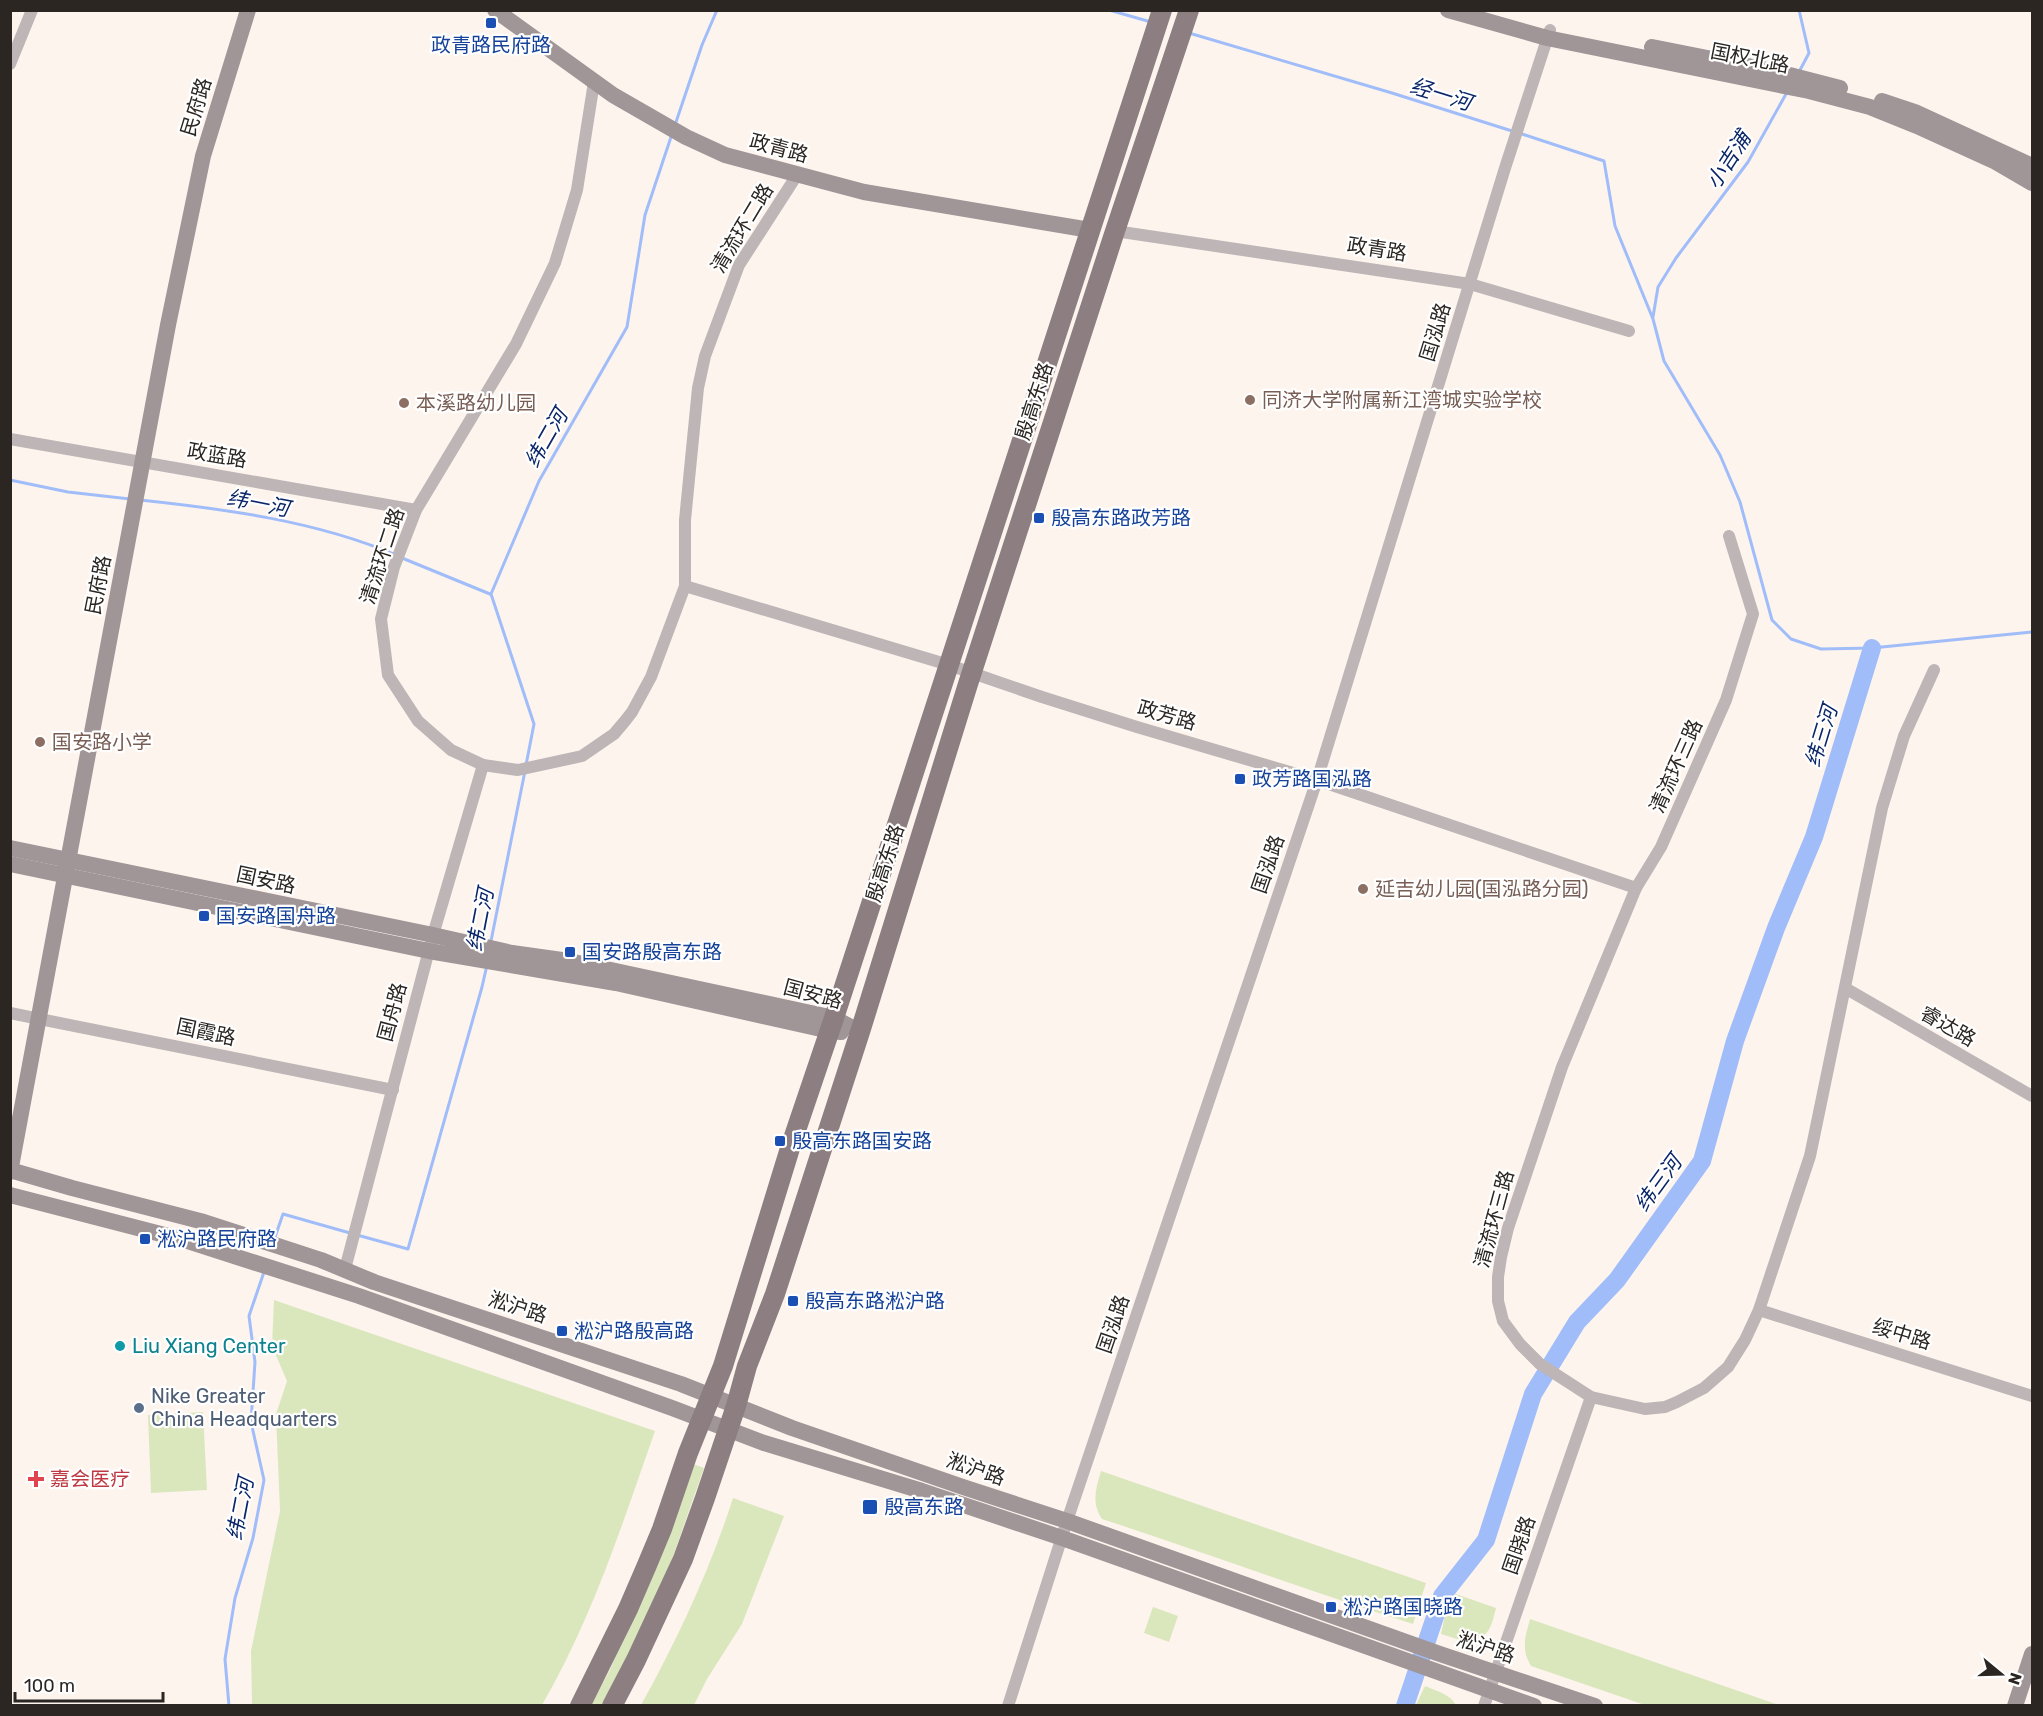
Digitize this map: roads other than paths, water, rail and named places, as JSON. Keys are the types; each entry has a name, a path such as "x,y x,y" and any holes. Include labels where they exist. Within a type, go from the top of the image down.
{"main road":[{"name":"民府路","path":"11,1171 168,326 203,156 248,10"},
{"name":"政青路","path":"495,10 594,82 686,137 725,155 864,192 1090,230"},
{"name":"殷高东路","path":"580,1706 628,1609 662,1529 688,1453 723,1366 791,1145 1162,10"},
{"name":"殷高东路","path":"612,1706 683,1559 736,1406 747,1365 775,1294 860,1032 971,672 1189,10"},
{"name":"国权北路","path":"1448,10 1549,34 1871,97 1915,112 2032,166"},
{"name":"国权北路","path":"1487,10 1549,34"},
{"name":"国权北路","path":"1811,86 1917,126 1996,162 2032,183"},
{"name":"国安路","path":"10,848 66,868"},
{"name":"国安路","path":"10,864 66,868 860,1032"},
{"name":"淞沪路","path":"11,1171 204,1222 287,1249 374,1282 675,1382 963,1487 1067,1521 1405,1651"},
{"name":"淞沪路","path":"10,1195 184,1240 338,1290 703,1419 764,1443 922,1491 1434,1661 1495,1672 1595,1706"},
{"path":"2015,1706 2032,1654"},
{"name":"淞沪路","path":"1434,1661 1486,1698 1534,1706"}],"street":[{"path":"10,64 32,10"},
{"name":"国泓路","path":"1008,1706 1067,1521 1317,780 1505,168 1549,34"},
{"name":"清流环二路","path":"594,82 577,190 555,263 516,344 416,510 394,567 381,619 388,675 418,721 451,750 483,765 518,770 582,756 614,734 632,712 651,677 685,586 685,520 698,388 705,356 739,265 797,175"},
{"name":"政青路","path":"1115,231 1470,284 1629,331"},
{"name":"政蓝路","path":"10,439 416,510"},
{"name":"清流环三路","path":"1729,536 1753,614 1726,700 1661,847 1636,888 1562,1068 1508,1228 1498,1277 1498,1301 1503,1321 1520,1344 1540,1364 1591,1397 1646,1409 1665,1407 1677,1402 1704,1388 1728,1367 1759,1310 1810,1156 1882,808 1904,736 1934,670"},
{"name":"政芳路","path":"685,586 949,665 1137,727 1317,780 1636,888"},
{"name":"国舟路","path":"345,1270 431,943 483,765"},
{"name":"睿达路","path":"1845,988 2032,1095"},
{"name":"国霞路","path":"10,1013 393,1090"},
{"path":"338,1290 345,1270"},
{"name":"绥中路","path":"1759,1310 2032,1396"},
{"name":"国晓路","path":"1486,1698 1591,1397"}],"waterway":[{"name":"纬二河","path":"675,125 702,45 717,10"},
{"name":"经一河","path":"1109,10 1151,22"},
{"name":"小吉浦","path":"1799,10 1809,53 1799,72"},
{"name":"经一河","path":"1189,33 1512,131"},
{"name":"小吉浦","path":"1653,317 1658,287 1676,258 1748,162 1786,94"},
{"path":"1519,133 1604,161 1615,226 1653,319 1664,361 1720,455 1740,502 1772,620 1791,639 1821,649 1872,648 2032,632"},
{"name":"纬二河","path":"526,765 534,724 491,594 539,481 627,327 645,215 672,134"},
{"name":"纬一河","path":"10,480 68,492 130,499"},
{"name":"纬一河","path":"140,500 270,518 334,533 396,555"},
{"name":"纬一河","path":"402,558 490,594"},
{"name":"纬三河","path":"1405,1706 1442,1596 1486,1540 1533,1394 1577,1322 1617,1280 1702,1161 1735,1041 1776,928 1814,837 1872,648"},
{"name":"纬二河","path":"491,941 525,771"},
{"name":"纬二河","path":"357,1235 408,1249 487,965"},
{"name":"纬二河","path":"274,1240 283,1214 350,1233"},
{"name":"纬二河","path":"229,1706 225,1659 235,1598 253,1538 264,1480 251,1422 255,1362 249,1316 264,1272"}],"place":[{"name":"政青路民府路","path":"491,23"},
{"name":"同济大学附属新江湾城实验学校","path":"1250,400"},
{"name":"本溪路幼儿园","path":"404,403"},
{"name":"殷高东路政芳路","path":"1039,518"},
{"name":"国安路小学","path":"40,742"},
{"name":"政芳路国泓路","path":"1240,779"},
{"name":"延吉幼儿园(国泓路分园)","path":"1363,889"},
{"name":"国安路国舟路","path":"204,916"},
{"name":"国安路殷高东路","path":"570,952"},
{"name":"殷高东路国安路","path":"780,1141"},
{"name":"淞沪路民府路","path":"145,1239"},
{"name":"殷高东路淞沪路","path":"793,1301"},
{"name":"淞沪路殷高路","path":"562,1331"},
{"name":"Liu Xiang Center","path":"120,1346"},
{"name":"Nike Greater China Headquarters","path":"139,1408"},
{"name":"嘉会医疗","path":"36,1479"},
{"name":"殷高东路","path":"870,1507"},
{"name":"淞沪路国晓路","path":"1331,1607"}]}
